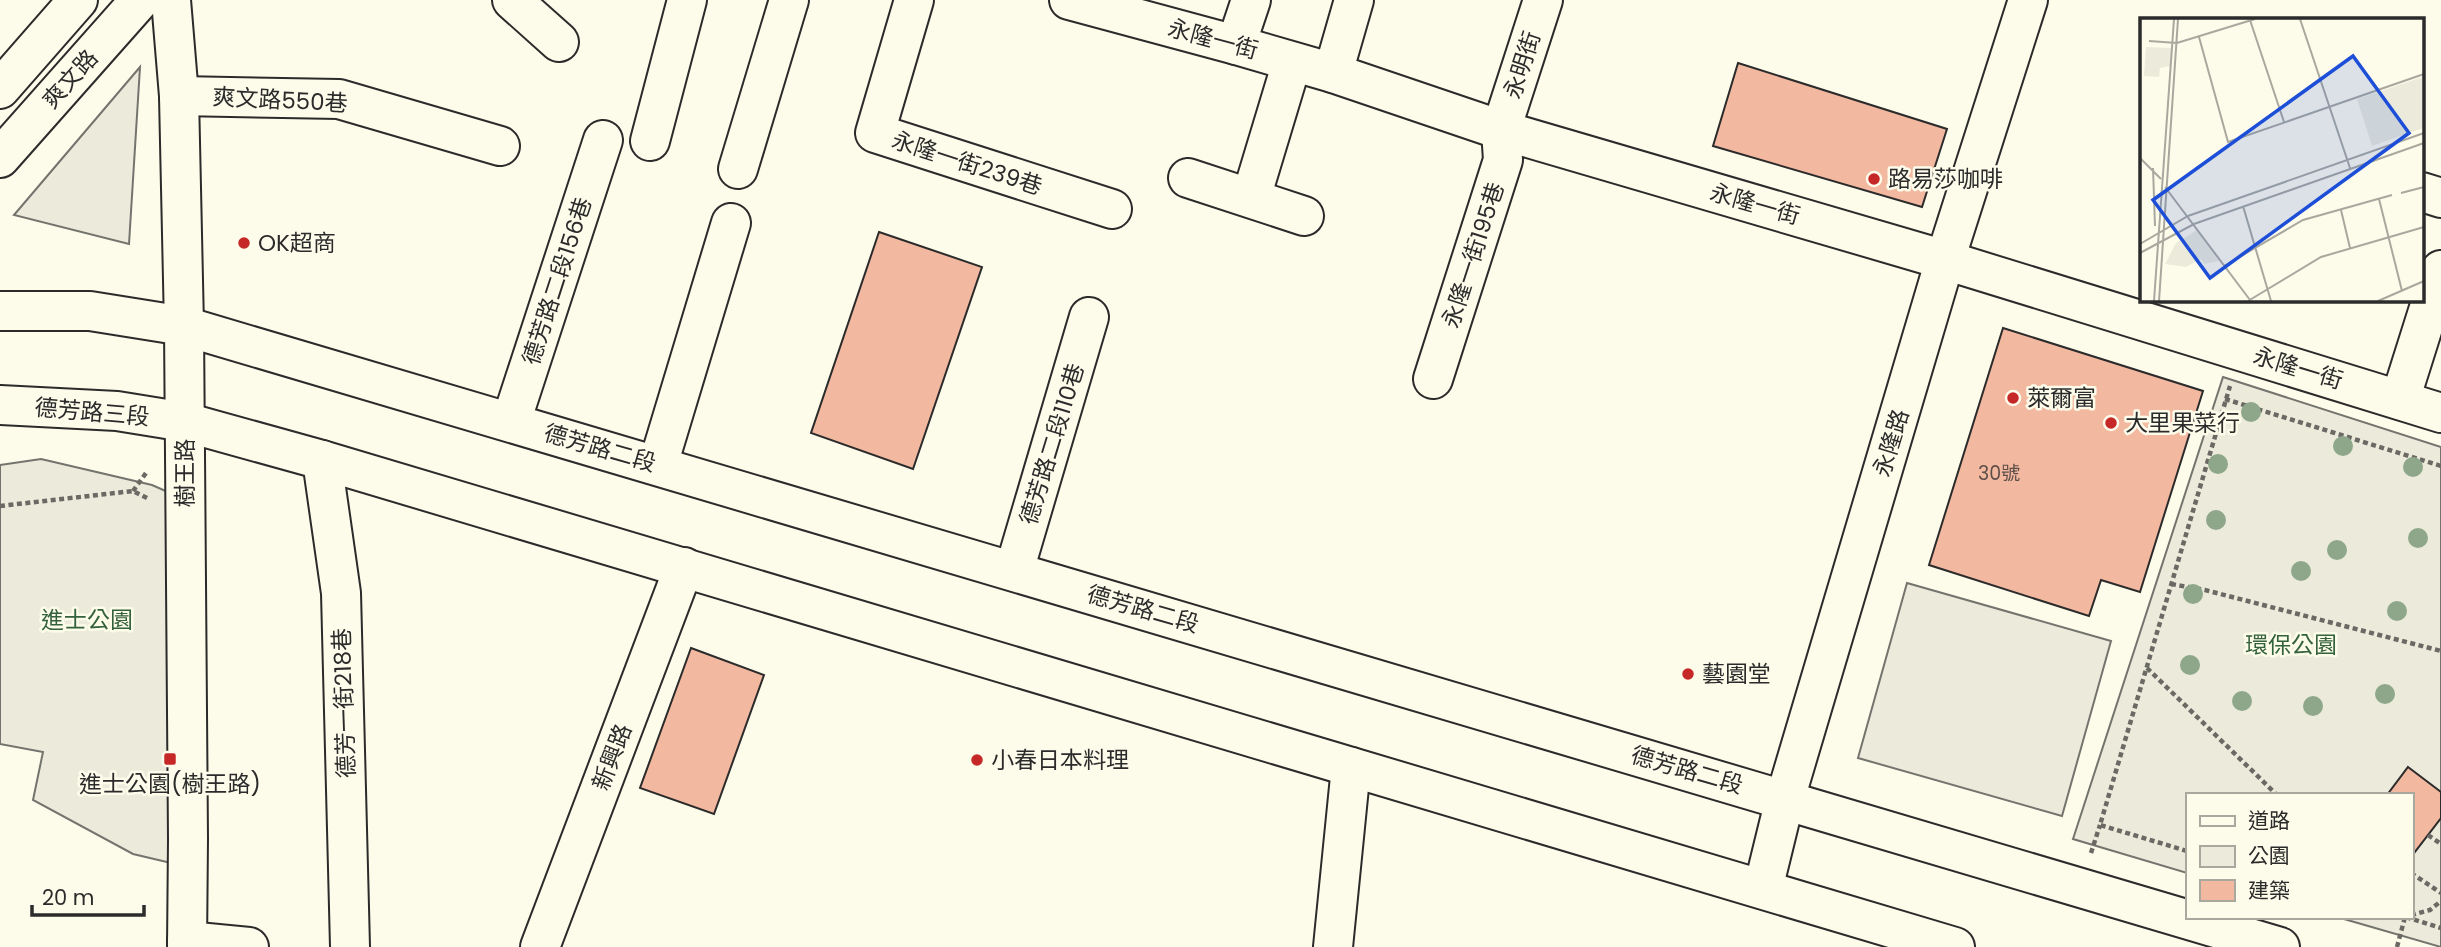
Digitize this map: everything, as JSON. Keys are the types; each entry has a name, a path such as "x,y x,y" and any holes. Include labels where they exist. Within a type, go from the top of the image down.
{"street":[{"name":"爽文路","path":"0,89 78,0"},
{"name":"爽文路","path":"0,158 140,0"},
{"name":"樹王路","path":"171,0 179,96 184,326 187,944"},
{"path":"512,0 559,42"},
{"path":"650,141 687,0"},
{"path":"738,169 789,0"},
{"name":"永隆一街239巷","path":"914,0 875,133 1112,209"},
{"name":"永隆一街","path":"1069,0 1333,73 1501,130 1945,260 2441,413"},
{"path":"1236,45 1251,0"},
{"path":"1333,73 1354,0"},
{"name":"永明街","path":"1501,130 1543,0"},
{"name":"永隆路","path":"1763,889 1785,799 1945,260 2028,0"},
{"path":"1251,198 1292,62"},
{"name":"爽文路550巷","path":"179,96 339,99 500,146"},
{"name":"永隆一街195巷","path":"1433,379 1503,160 1501,130"},
{"name":"德芳路二段156巷","path":"511,422 603,140"},
{"path":"1188,178 1304,216"},
{"path":"2424,193 2441,198"},
{"path":"658,465 731,222"},
{"path":"2400,400 2441,270"},
{"name":"德芳路二段","path":"0,311 90,311 184,326 2186,919"},
{"name":"德芳路二段110巷","path":"1014,571 1089,317"},
{"name":"德芳路三段","path":"0,405 117,411 185,422"},
{"path":"185,422 322,460 1955,947"},
{"name":"德芳一街218巷","path":"322,460 341,593 350,947"},
{"name":"新興路","path":"540,947 684,568"},
{"path":"1334,947 1351,767"},
{"name":"德芳路二段","path":"2186,919 2280,947"},
{"path":"187,944 249,947"}],"path":[{"path":"2186,851 2100,825 2225,399 2441,466"},
{"path":"0,506 133,491 152,501"},
{"path":"2171,584 2205,590 2441,651"},
{"path":"2146,667 2275,793"},
{"path":"2428,835 2441,844"},
{"path":"2413,874 2441,893"},
{"path":"2413,914 2430,909 2441,901"},
{"path":"2397,947 2404,919"},
{"path":"2412,919 2441,928"}],"green space":[{"path":"140,67 129,244 14,215"},
{"name":"環保公園","path":"2223,377 2441,447 2441,947 2344,919 2413,919 2413,793 2186,793 2186,873 2073,839"},
{"name":"進士公園","path":"41,459 152,485 177,496 171,863 133,854 33,800 43,752 0,744 0,465"}],"shaded area":[{"path":"1907,583 2111,641 2062,816 1858,758"}],"building":[{"path":"1738,63 1947,129 1922,207 1713,146"},
{"path":"879,232 982,267 913,469 811,433"},
{"path":"2003,328 2203,391 2140,592 2101,580 2089,616 1929,565"},
{"path":"691,648 764,675 714,814 640,788"},
{"path":"2408,767 2441,792 2441,818 2413,854 2413,793 2388,793"}],"place":[{"name":"路易莎咖啡","path":"1874,179"},
{"name":"OK超商","path":"244,243"},
{"name":"萊爾富","path":"2013,398"},
{"name":"大里果菜行","path":"2111,423"},
{"name":"藝園堂","path":"1688,674"},
{"name":"進士公園(樹王路)","path":"170,759"},
{"name":"小春日本料理","path":"977,760"}]}
